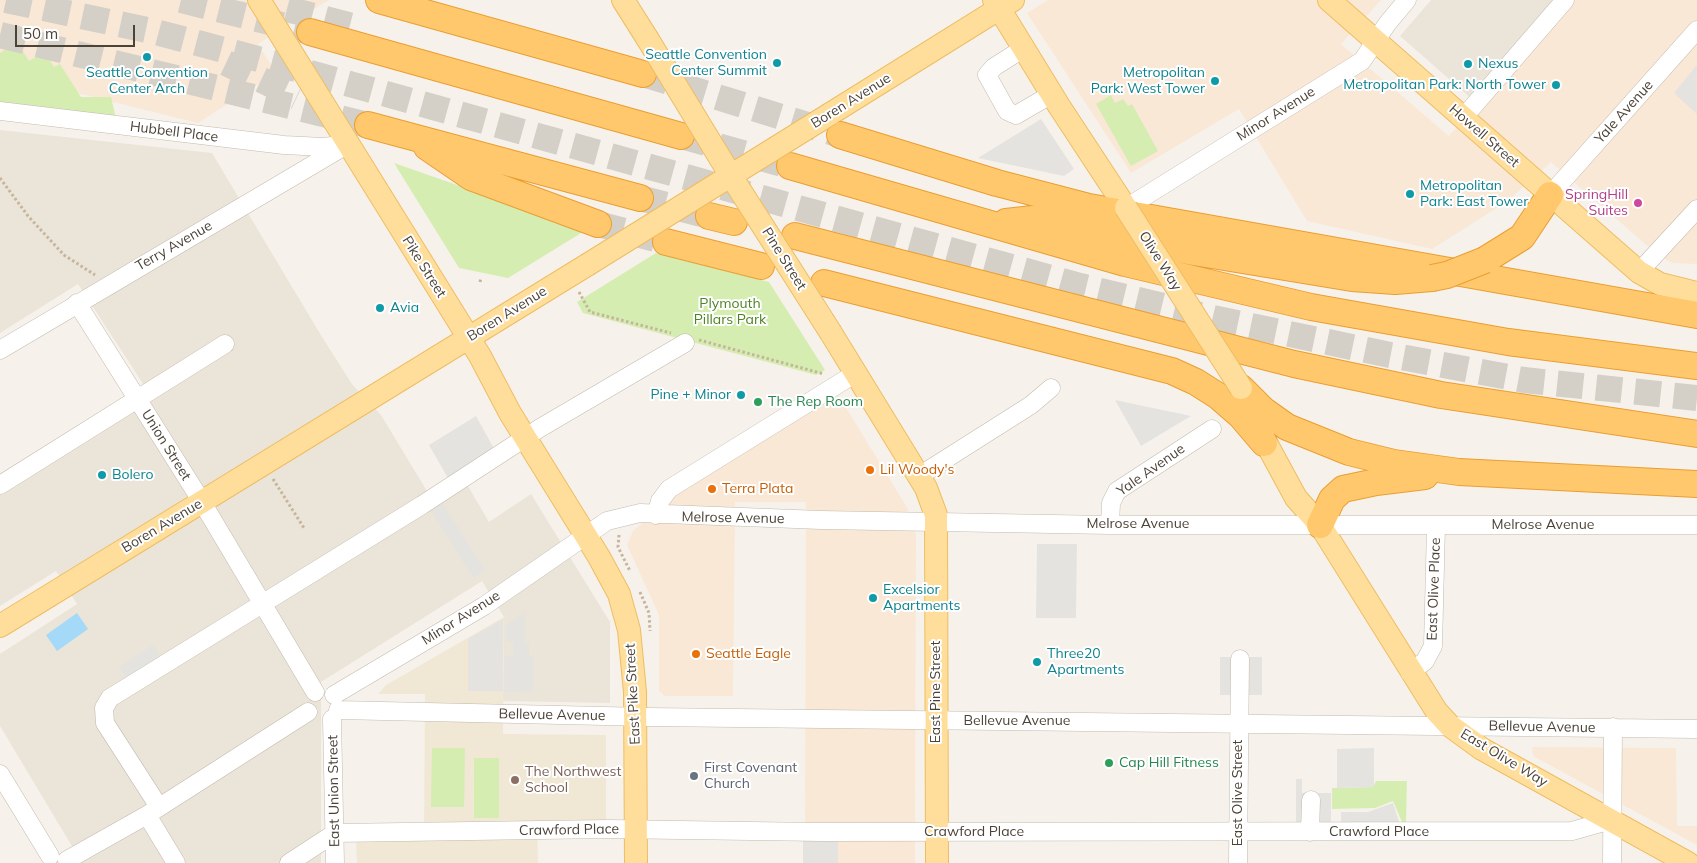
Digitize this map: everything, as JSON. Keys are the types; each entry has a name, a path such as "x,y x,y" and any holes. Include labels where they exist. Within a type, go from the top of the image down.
{"highway":[{"path":"379,0 643,74"},
{"path":"352,26 407,58"},
{"path":"310,32 681,136"},
{"path":"368,125 640,198"},
{"path":"840,135 996,183 1089,207 1697,315"},
{"path":"410,136 471,177 598,224"},
{"path":"790,166 1125,263 1311,307 1508,342 1697,366"},
{"path":"989,224 1033,219 1194,252 1342,276 1395,281 1432,278 1485,260 1522,237 1550,195"},
{"path":"709,216 734,222"},
{"path":"796,236 1294,364 1441,396 1697,434"},
{"path":"666,242 761,266"},
{"path":"824,283 1172,371 1196,382 1218,396 1241,416 1264,443"},
{"path":"1241,388 1262,410 1327,445 1394,463 1459,472 1697,484"},
{"path":"1320,525 1332,499 1343,489 1376,482 1459,472"}],"main road":[{"name":"Pike Street","path":"259,0 468,338 525,438 585,536"},
{"name":"Pine Street","path":"623,0 730,176 831,333 919,476 932,501 936,522"},
{"name":"Howell Street","path":"1329,0 1639,272 1660,284 1697,293"},
{"name":"Olive Way","path":"1002,3 1024,48 1052,94 1241,388 1264,443 1296,498 1320,525"},
{"name":"Boren Avenue","path":"0,626 730,176 1002,3"},
{"name":"East Pine Street","path":"936,522 937,863"},
{"name":"East Olive Way","path":"1320,525 1430,705 1450,725 1482,749 1688,863"},
{"name":"East Pike Street","path":"585,536 608,573 627,618 635,692 636,863"}],"street":[{"name":"Minor Avenue","path":"1126,208 1362,61 1407,0"},
{"path":"1463,118 1565,0"},
{"name":"Yale Avenue","path":"1550,195 1697,30"},
{"path":"1024,48 994,66 987,75 1007,111 1016,115 1052,94"},
{"name":"Hubbell Place","path":"0,112 284,145 323,147 348,144"},
{"name":"Terry Avenue","path":"0,350 348,144"},
{"path":"1639,272 1697,208"},
{"name":"Union Street","path":"77,303 202,502 315,692"},
{"path":"176,863 153,811 105,723 106,704 113,695 422,505 525,438 685,343"},
{"path":"0,485 225,344"},
{"path":"656,515 660,501 669,489 856,373"},
{"path":"919,476 1031,405 1051,388"},
{"name":"Yale Avenue","path":"1110,524 1111,503 1117,491 1212,429"},
{"name":"Melrose Avenue","path":"585,536 613,519 640,514 936,522 1110,524 1697,525"},
{"name":"East Olive Place","path":"1410,672 1424,661 1433,646 1436,526"},
{"name":"Minor Avenue","path":"335,708 585,536"},
{"name":"East Olive Street","path":"1238,863 1240,659"},
{"path":"327,691 335,708 326,722 317,721 308,712 307,702 315,692 327,691"},
{"name":"Bellevue Avenue","path":"335,708 635,717 1697,729"},
{"name":"East Union Street","path":"335,708 335,863"},
{"path":"0,774 57,861 153,811 308,712"},
{"path":"1612,863 1613,728"},
{"path":"1310,800 1310,832"},
{"name":"Crawford Place","path":"335,833 636,829 937,832 1572,831 1611,820"},
{"path":"289,863 335,833"}],"path":[{"path":"0,178 28,216 64,256 97,278"},
{"path":"272,478 304,528"},
{"path":"619,531 618,545 620,550"}],"shaded area":[{"name":"Seattle Convention Center Arch","path":"0,0 329,0 258,44 276,73 198,123 0,74"},
{"path":"1048,0 1381,0 1341,44 1449,136 1570,0 1697,0 1697,264 1673,263 1659,256 1551,162 1508,201 1432,249 1307,221 1239,109 1131,173 1027,13"},
{"name":"Nexus","path":"1431,0 1560,0 1473,100 1400,36"},
{"path":"1697,65 1697,114 1674,93"},
{"path":"1041,119 1074,169 1064,176 978,158"},
{"path":"0,130 212,153 322,337 352,384 381,415 433,501 465,481 489,522 531,494 610,622 610,703 503,701 504,617 482,581 321,682 321,863 82,863 0,726 0,654 77,604 56,571 0,606 0,490 151,396 78,284 0,333"},
{"path":"837,393 908,509 916,536 915,863 805,863 806,502 735,502 733,696 665,696 659,691 659,615 627,545 633,531 682,489"},
{"path":"1115,400 1191,416 1141,446"},
{"path":"476,416 496,452 449,480 429,445"},
{"path":"441,501 485,570 473,578 430,508"},
{"path":"1037,544 1077,544 1076,618 1036,618"},
{"path":"525,613 525,643 529,643 529,657 533,657 533,691 504,692 504,656 513,656 513,642 506,641 506,625"},
{"name":"The Northwest School","path":"504,617 503,734 606,735 606,826 537,826 538,863 357,863 356,839 424,839 425,694 378,694 386,685"},
{"path":"503,619 503,691 468,691 468,639"},
{"path":"153,645 160,656 126,677 119,667"},
{"path":"1220,657 1262,657 1262,695 1220,695"},
{"path":"1532,747 1676,748 1677,826 1697,826 1697,845 1533,756"},
{"path":"1374,748 1374,787 1337,788 1337,749"},
{"path":"1296,779 1302,779 1302,793 1331,793 1331,822 1296,823"},
{"path":"1393,803 1399,822 1341,823 1341,812 1368,812"},
{"path":"838,840 838,863 803,863 803,841"}],"green space":[{"path":"17,42 29,61 44,52 54,67 60,64 81,97 111,97 118,127 0,112 0,53"},
{"path":"1111,95 1115,103 1123,99 1128,106 1132,104 1158,151 1131,166 1096,104"},
{"path":"394,163 586,230 508,278 459,268"},
{"name":"Plymouth Pillars Park","path":"656,253 769,282 825,370 816,375 583,313 577,302"},
{"path":"432,748 465,748 464,807 431,807"},
{"path":"474,758 499,758 499,818 474,818"},
{"path":"1376,781 1407,781 1406,822 1402,822 1393,801 1375,808 1332,809 1332,788 1373,787"}],"water":[{"path":"77,613 88,629 57,651 46,635"}],"tunnel":[{"path":"6,0 152,31 1080,286 1213,318 1390,355 1524,380 1697,398"},
{"path":"181,0 310,32"},
{"path":"287,9 352,26"},
{"path":"0,35 368,125"},
{"path":"226,63 297,97"},
{"path":"643,74 840,135"},
{"path":"681,136 790,166"},
{"path":"640,198 709,216"},
{"path":"598,224 655,239"}],"place":[{"name":"Seattle Convention Center Arch","path":"147,57"},
{"name":"Seattle Convention Center Summit","path":"777,63"},
{"name":"Nexus","path":"1468,64"},
{"name":"Metropolitan Park: West Tower","path":"1215,81"},
{"name":"Metropolitan Park: North Tower","path":"1556,85"},
{"name":"Metropolitan Park: East Tower","path":"1410,194"},
{"name":"SpringHill Suites","path":"1638,203"},
{"name":"Avia","path":"380,308"},
{"name":"Pine + Minor","path":"741,395"},
{"name":"The Rep Room","path":"758,402"},
{"name":"Lil Woody's","path":"870,470"},
{"name":"Bolero","path":"102,475"},
{"name":"Terra Plata","path":"712,489"},
{"name":"Excelsior Apartments","path":"873,598"},
{"name":"Seattle Eagle","path":"696,654"},
{"name":"Three20 Apartments","path":"1037,662"},
{"name":"Cap Hill Fitness","path":"1109,763"},
{"name":"First Covenant Church","path":"694,776"},
{"name":"The Northwest School","path":"515,780"}]}
